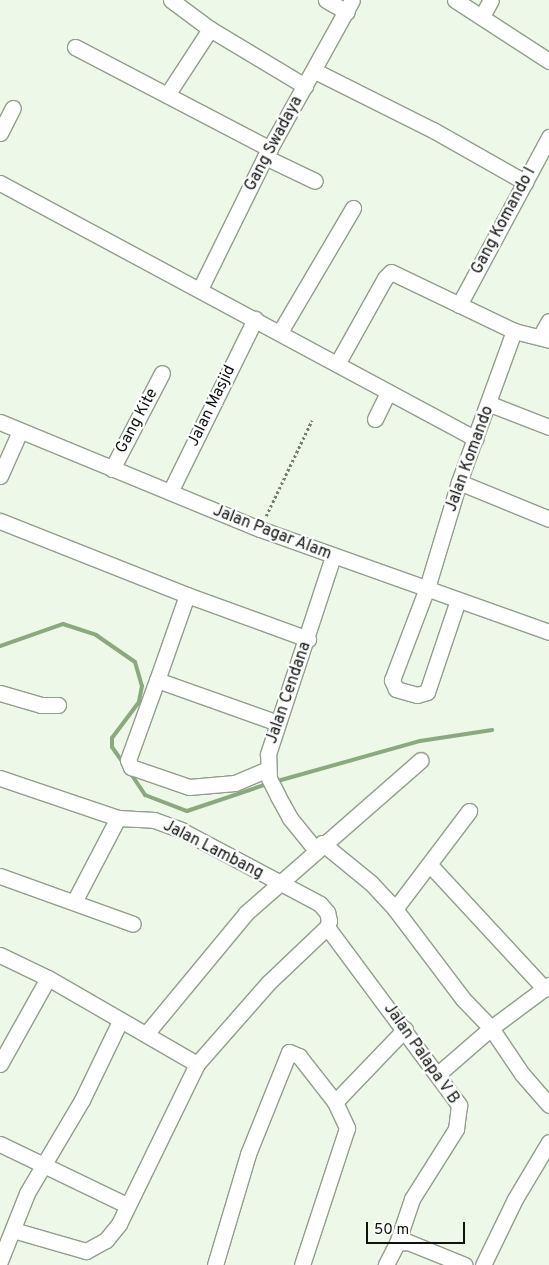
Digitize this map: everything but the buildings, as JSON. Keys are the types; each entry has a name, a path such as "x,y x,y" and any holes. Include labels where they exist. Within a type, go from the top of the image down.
{"street":[{"path":"171,0 210,29 305,86"},
{"path":"326,0 350,6"},
{"path":"455,0 549,61"},
{"path":"482,16 491,0"},
{"name":"Gang Swadaya","path":"200,289 268,153 305,86 315,72 350,6"},
{"path":"167,95 210,29"},
{"path":"76,47 167,95 315,181"},
{"path":"315,72 433,130 525,182"},
{"path":"0,133 13,108"},
{"name":"Gang Komando I","path":"459,305 549,137"},
{"path":"0,183 476,439"},
{"path":"280,332 353,208"},
{"path":"337,364 385,278 391,272 425,286 459,305 514,331 545,339 549,321"},
{"name":"Jalan Masjid","path":"170,492 255,319"},
{"name":"Jalan Komando","path":"458,600 427,692 417,695 396,689 392,680 427,588 459,482 490,404 514,331"},
{"name":"Gang Kite","path":"112,469 162,373"},
{"path":"375,420 388,392"},
{"path":"490,404 549,427"},
{"name":"Jalan Pagar Alam","path":"0,422 260,529 549,632"},
{"path":"0,476 20,431"},
{"path":"459,482 549,519"},
{"path":"0,521 187,596 308,639"},
{"name":"Jalan Cendana","path":"268,774 268,754 308,639 333,556"},
{"path":"187,596 128,760 131,767 189,787 235,783 268,774 290,818 319,846 371,883 395,909 463,999 491,1028 522,1074 549,1105"},
{"path":"157,680 278,723"},
{"path":"0,693 41,705 58,705"},
{"path":"146,1034 246,913 319,846 420,760"},
{"name":"Jalan Lambang","path":"0,778 118,818 154,820 181,830 277,883 320,904 327,912 326,927"},
{"path":"395,909 469,811"},
{"path":"74,902 118,818"},
{"path":"430,865 547,987 491,1028 438,1074"},
{"path":"0,876 133,924"},
{"path":"13,1230 84,1258 113,1232 197,1064 269,982 326,927"},
{"name":"Jalan Palapa V B","path":"326,927 405,1029 459,1105 460,1114 456,1129 412,1199 397,1243 386,1265"},
{"path":"0,955 48,978 197,1064"},
{"path":"0,1064 48,978"},
{"path":"1,1253 13,1230 27,1193 45,1167 82,1100 120,1021"},
{"path":"335,1102 405,1029"},
{"path":"216,1265 248,1154 286,1054 289,1052 299,1056 335,1102 346,1128 302,1265"},
{"path":"483,1265 516,1199 549,1142"},
{"path":"0,1144 127,1205"},
{"path":"397,1243 408,1242 465,1265"}],"path":[{"path":"260,529 312,420"}],"waterway":[{"path":"0,646 63,624 96,635 135,662 142,686 139,702 112,738 112,747 123,763"},
{"path":"274,782 420,741 492,730"},
{"path":"129,771 145,795 187,811 267,784"}]}
